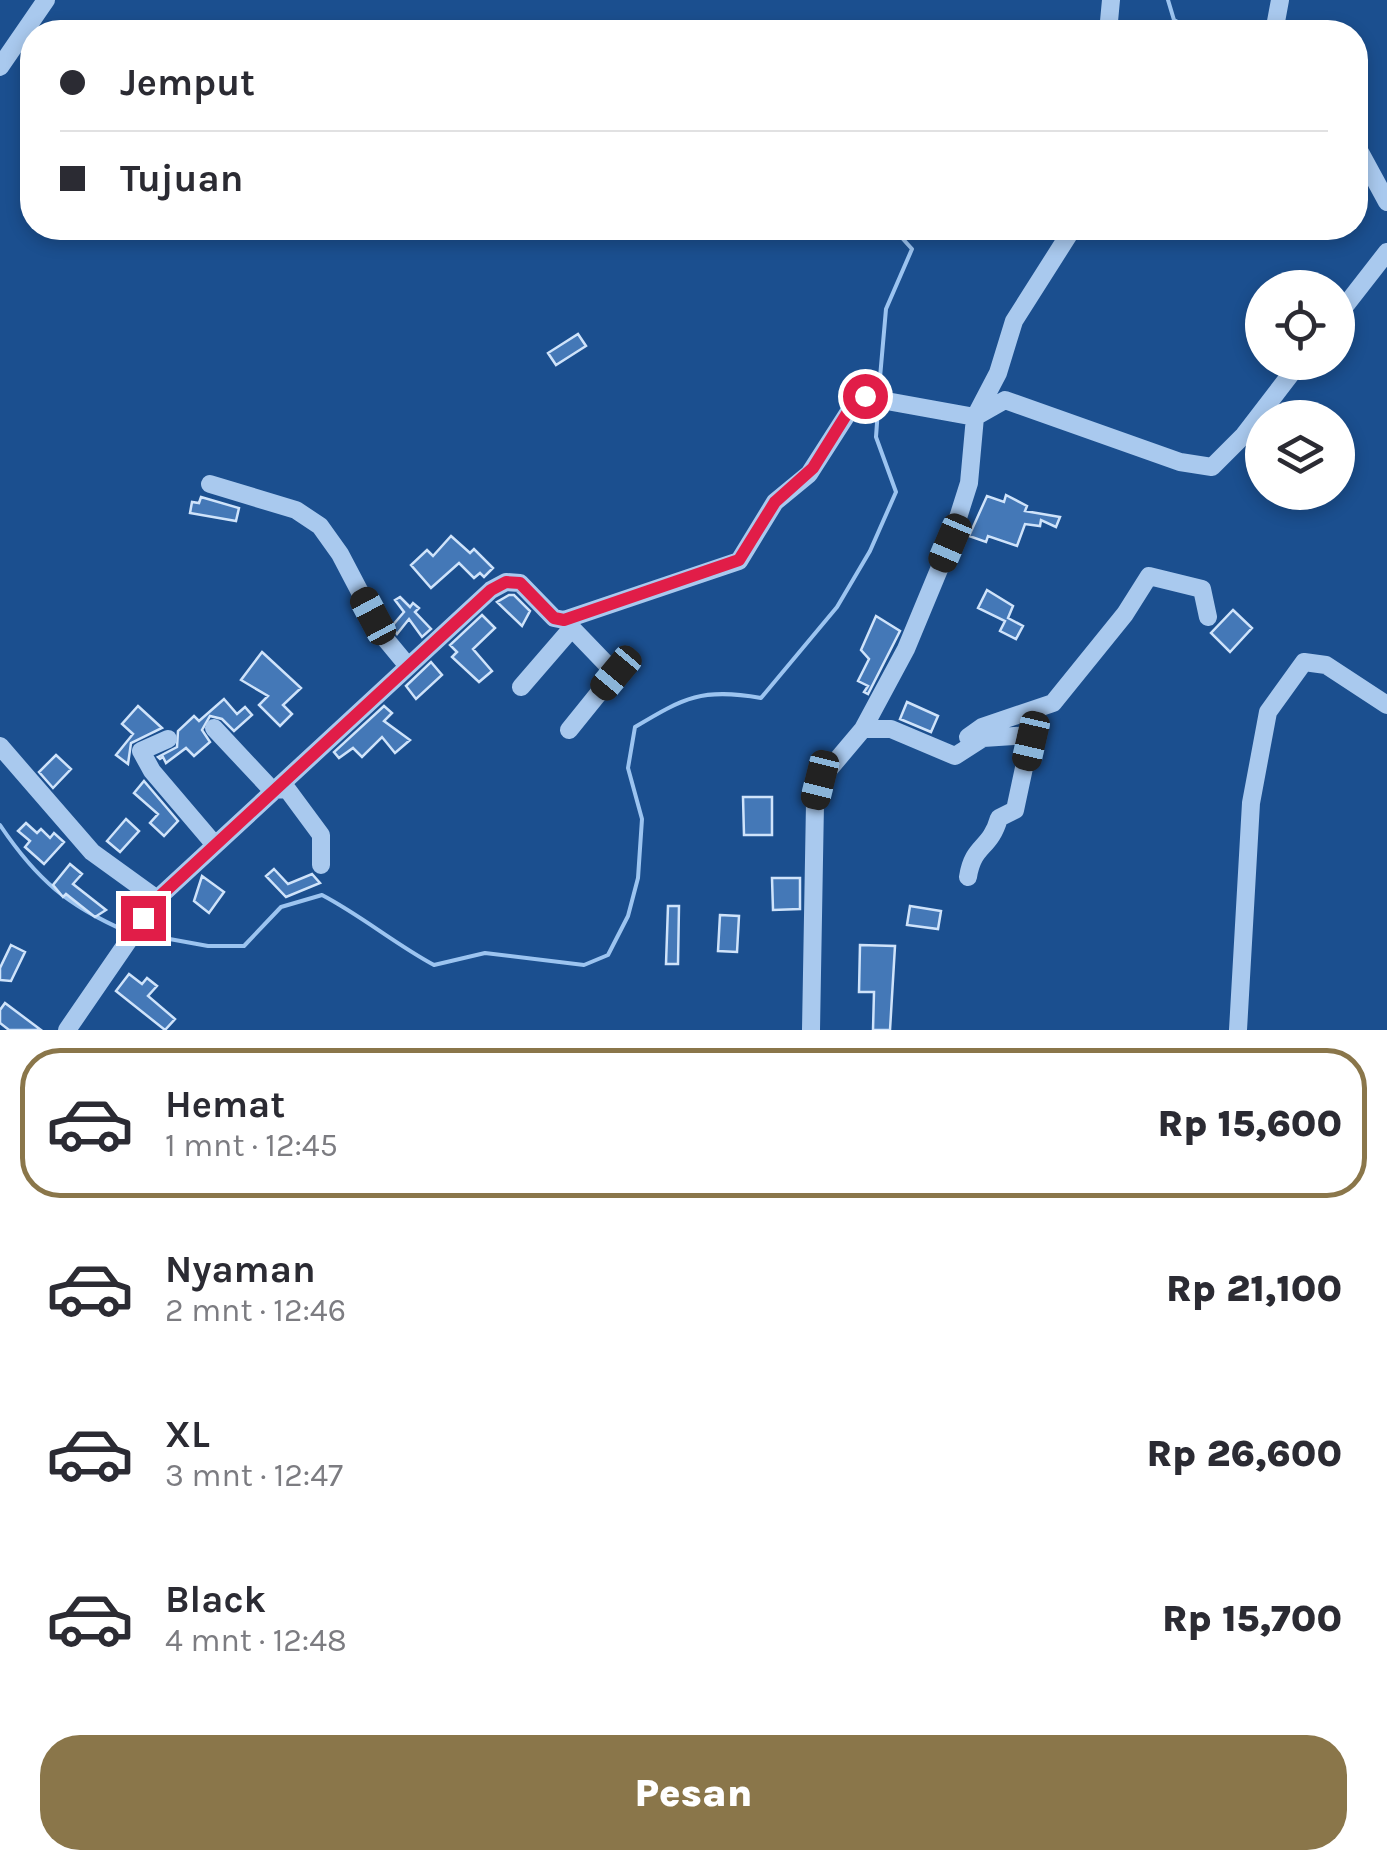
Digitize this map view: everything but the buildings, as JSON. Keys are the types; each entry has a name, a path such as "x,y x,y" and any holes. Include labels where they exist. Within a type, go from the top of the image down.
{"street":[{"path":"0,67 20,38"},
{"path":"1368,168 1387,202"},
{"path":"811,1030 815,802 820,780 863,729 906,648 950,543 969,483 975,418 998,373 1018,312 1064,240"},
{"path":"1355,293 1387,252"},
{"path":"521,686 568,624 739,560 775,502 813,468 856,399 865,396 975,418 1006,400 1180,462 1212,467 1244,435 1286,380"},
{"path":"210,484 296,510 320,526 340,554 383,636 408,666"},
{"path":"948,752 982,727 1053,703 1125,614 1150,576 1202,590 1208,618"},
{"path":"67,1030 157,899 491,590 506,582 520,583 616,673 568,730"},
{"path":"1238,1030 1252,802 1268,712 1304,662 1326,665 1387,705"},
{"path":"214,728 272,790"},
{"path":"863,729 890,729 961,754 982,738 1030,735 1015,810 1000,818 994,839 972,857 968,877"},
{"path":"168,739 141,751 152,770 215,845"},
{"path":"0,746 92,852 157,899"},
{"path":"272,790 286,789 321,835 321,865"}],"waterway":[{"path":"1168,0 1174,20"},
{"path":"879,389 886,309 912,249 904,240"},
{"path":"142,934 208,946 244,946 281,907 322,895 434,965 485,953 584,965 608,955 628,916 638,878 642,819 628,768 635,727 667,708 708,695 761,698 837,607 870,551 896,492 876,437 878,409"},
{"path":"0,825 55,889 88,912 128,932"}],"route":[{"path":"143,918 157,899 320,745 491,590 506,582 520,583 554,618 564,620 739,560 775,502 809,474 856,399 865,396"}]}
